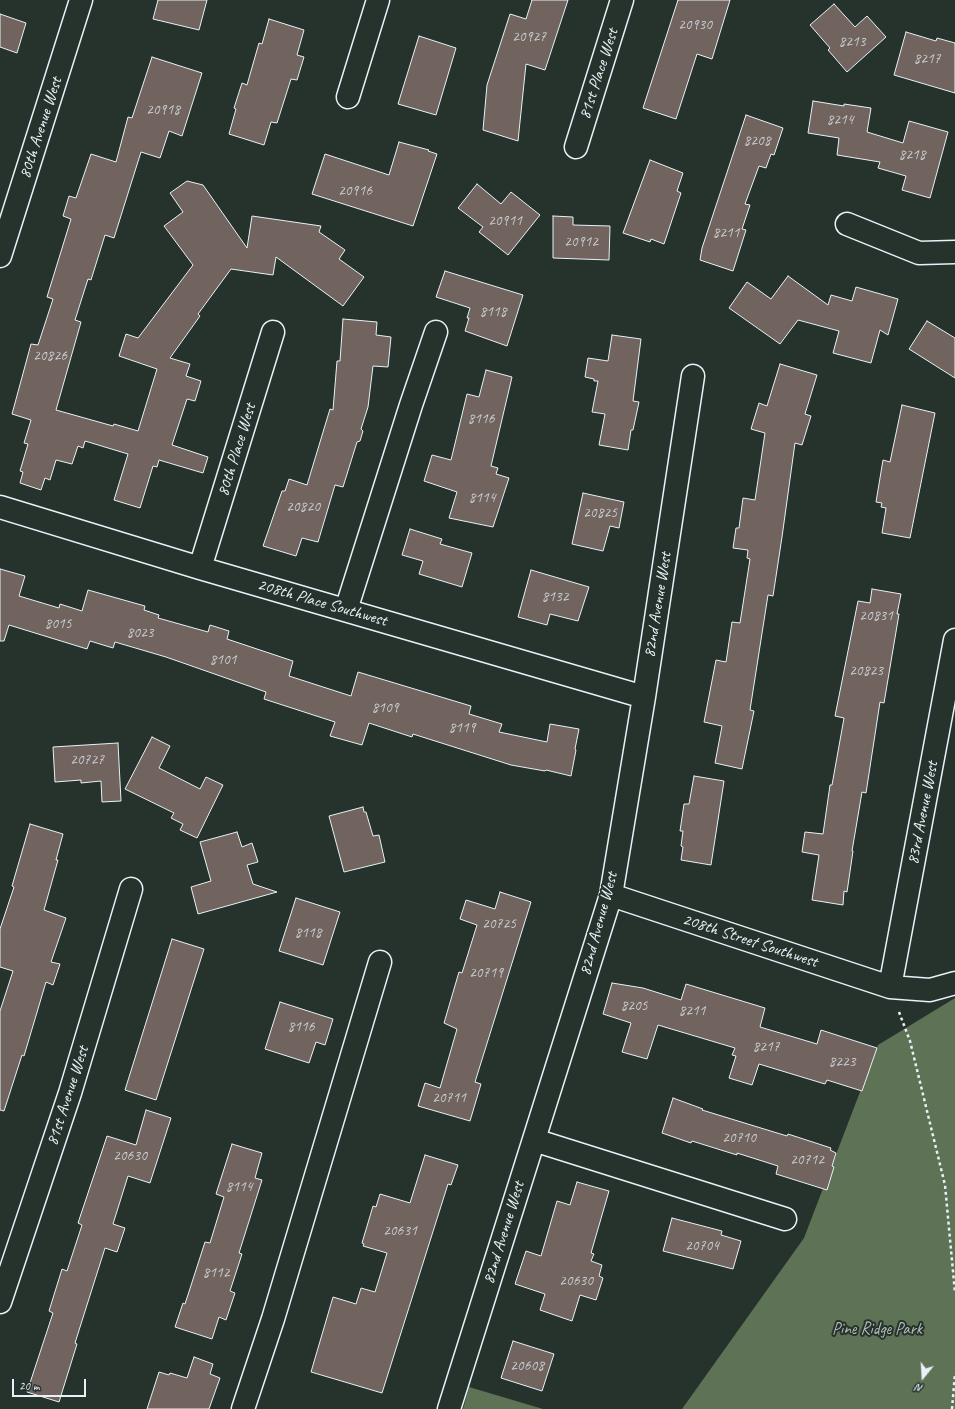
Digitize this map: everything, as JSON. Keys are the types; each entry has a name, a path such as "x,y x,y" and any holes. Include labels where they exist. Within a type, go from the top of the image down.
{"street":[{"name":"80th Avenue West","path":"0,256 81,0"},
{"path":"348,97 378,0"},
{"name":"81st Place West","path":"576,147 622,0"},
{"path":"847,224 919,252 955,252"},
{"name":"80th Place West","path":"200,568 273,332"},
{"path":"346,610 411,404 436,332"},
{"name":"82nd Avenue West","path":"449,1409 611,895 644,697 693,376"},
{"name":"208th Place Southwest","path":"0,507 200,568 644,697"},
{"name":"83rd Avenue West","path":"890,987 955,640"},
{"name":"81st Avenue West","path":"0,1302 70,1093 132,889"},
{"name":"208th Street Southwest","path":"611,895 890,987 930,990 955,983"},
{"path":"243,1409 273,1319 380,962"},
{"path":"534,1140 785,1219"}],"path":[{"path":"890,987 910,1041 944,1185 955,1293"},
{"path":"952,1409 955,1373"}],"green space":[{"name":"Pine Ridge Park","path":"955,998 955,1409 682,1409 804,1238 878,1045"},
{"path":"469,1387 543,1409 463,1409"}],"building":[{"path":"158,0 207,0 199,30 153,19"},
{"path":"532,0 568,0 545,70 526,64 518,141 483,130 487,85 510,14 526,19"},
{"path":"678,0 730,0 712,59 697,54 676,119 643,108"},
{"path":"834,4 855,27 867,16 886,37 847,72 828,50 830,48 810,25"},
{"path":"0,14 26,23 17,53 0,47"},
{"path":"269,19 304,30 297,55 304,57 297,80 291,79 277,123 271,122 264,145 229,134 236,109 234,108 242,83 247,85 259,43 262,44"},
{"path":"906,32 936,41 937,38 955,43 955,93 894,75"},
{"path":"419,36 456,48 436,115 398,104"},
{"path":"152,57 202,73 182,136 169,131 160,158 141,152 114,238 105,235 91,280 88,279 75,320 81,322 56,410 113,426 114,424 138,431 157,369 119,356 126,334 138,338 193,265 164,226 183,212 170,193 187,181 203,185 247,248 252,216 321,226 319,232 345,250 339,259 364,277 343,306 276,257 273,275 231,269 198,314 200,316 170,358 190,364 186,376 201,381 195,401 187,399 172,445 208,457 203,473 159,460 157,467 153,466 140,508 114,500 128,454 85,441 83,448 78,446 72,464 56,460 50,480 45,478 41,490 20,483 23,472 20,471 28,444 24,443 31,420 12,414 31,344 38,345 53,299 47,297 71,219 63,216 69,196 76,198 91,154 116,162 128,117 132,118"},
{"path":"813,101 844,106 844,104 871,108 867,132 903,143 909,121 948,132 930,198 902,190 906,176 878,168 880,162 837,155 839,138 808,133"},
{"path":"746,115 783,128 774,155 771,154 766,168 759,166 745,204 750,205 742,229 746,230 733,271 700,260 702,248"},
{"path":"399,142 429,150 428,151 437,154 413,226 312,194 325,154 389,175"},
{"path":"650,160 683,173 677,191 681,193 664,244 651,239 650,242 623,233"},
{"path":"477,184 501,204 511,192 540,215 508,255 479,232 483,227 458,208"},
{"path":"553,216 573,217 573,225 610,226 609,260 553,258"},
{"path":"445,271 523,295 507,346 465,331 470,308 436,297"},
{"path":"788,276 828,305 831,295 852,301 856,287 898,299 888,335 880,330 871,363 833,353 839,331 798,320 780,344 729,308 747,282 771,299"},
{"path":"343,319 377,322 376,335 391,337 388,367 373,366 368,407 361,429 363,431 360,441 357,442 343,487 335,485 318,542 302,538 296,556 263,546 282,491 285,491 289,479 307,485 330,409 333,410 337,361 340,361"},
{"path":"927,321 955,338 955,378 909,349"},
{"path":"612,335 641,339 633,401 639,402 633,430 631,430 628,450 599,445 605,414 592,412 598,381 585,377 588,358 608,361"},
{"path":"780,364 817,375 805,414 811,416 802,445 795,443 773,596 768,595 750,710 754,711 742,769 715,763 722,726 704,722 716,660 726,662 732,622 740,623 750,559 747,558 748,550 733,548 736,528 739,528 743,498 755,500 765,433 751,429 759,403 767,406"},
{"path":"486,370 512,377 491,466 498,468 496,474 509,478 493,527 449,518 457,492 424,481 432,455 451,460 467,394 479,397"},
{"path":"902,405 935,413 910,538 882,533 886,508 881,507 882,503 876,502 883,460 890,462"},
{"path":"583,493 624,502 619,528 610,526 603,551 572,544"},
{"path":"410,529 442,539 440,544 472,553 462,587 419,574 423,561 402,555"},
{"path":"0,569 25,576 19,596 59,608 60,604 82,611 88,590 145,606 144,610 159,615 158,618 208,632 210,625 229,631 227,639 293,661 289,676 351,696 358,672 471,706 469,714 502,724 499,732 547,742 550,724 579,729 571,776 546,770 511,765 413,734 412,737 369,723 362,745 330,736 335,722 264,699 266,692 166,657 115,642 113,648 90,641 87,649 9,625 4,641 0,641"},
{"path":"531,570 589,587 578,621 550,614 547,625 518,617"},
{"path":"872,589 901,594 884,703 880,702 866,793 862,792 847,892 844,891 843,905 812,900 819,855 802,852 805,832 823,834 830,785 832,785 844,718 835,716 858,601 870,603"},
{"path":"152,737 170,746 159,768 200,789 206,777 223,785 197,838 180,830 183,824 171,818 174,813 125,789"},
{"path":"118,743 121,801 102,802 101,781 81,783 81,780 55,782 53,747"},
{"path":"694,776 724,781 711,865 681,860 683,831 680,831 684,804 689,804"},
{"path":"363,807 364,812 366,812 373,836 379,835 385,862 344,872 329,816"},
{"path":"30,824 63,834 56,860 58,860 44,910 66,918 51,962 60,964 53,985 46,982 24,1056 22,1055 4,1111 0,1110 0,1011 13,971 0,967 0,929 14,887 12,886"},
{"path":"237,832 242,847 252,843 258,862 247,865 253,884 277,892 198,914 191,887 211,881 200,842"},
{"path":"500,892 531,902 475,1082 481,1084 470,1121 418,1106 425,1083 440,1088 457,1029 444,1023 459,972 462,973 477,925 460,919 466,900 495,909"},
{"path":"296,898 340,912 323,965 279,951"},
{"path":"172,939 204,949 156,1100 125,1090"},
{"path":"612,983 643,988 681,1000 686,984 765,1008 760,1027 817,1044 821,1030 877,1048 862,1091 827,1080 825,1084 759,1064 752,1085 729,1078 736,1056 732,1055 735,1048 658,1025 647,1059 622,1052 631,1023 603,1014"},
{"path":"280,1002 333,1019 325,1045 316,1042 309,1063 265,1049"},
{"path":"673,1098 703,1109 702,1110 787,1136 788,1134 831,1148 830,1150 836,1153 832,1166 834,1167 827,1190 776,1174 778,1166 692,1141 691,1143 662,1133"},
{"path":"146,1110 171,1118 150,1183 128,1176 113,1224 125,1228 117,1252 105,1248 75,1343 77,1344 59,1402 27,1392 53,1313 49,1311 62,1269 67,1271 82,1225 78,1223 107,1136 136,1145"},
{"path":"232,1144 262,1153 255,1178 262,1180 239,1253 242,1254 230,1291 235,1293 226,1320 219,1317 212,1339 175,1327 183,1303 185,1304 205,1242 210,1243 224,1197 216,1194"},
{"path":"425,1155 458,1165 451,1185 448,1184 382,1393 311,1372 333,1297 356,1304 361,1288 375,1292 387,1253 363,1246 364,1244 362,1243 373,1206 376,1207 380,1194 410,1203"},
{"path":"577,1182 609,1191 591,1253 594,1254 591,1261 602,1265 599,1276 603,1278 596,1300 580,1295 572,1321 540,1310 545,1294 515,1284 526,1251 541,1256 557,1201 570,1205"},
{"path":"672,1218 722,1231 721,1235 741,1241 733,1269 663,1251"},
{"path":"513,1341 554,1354 542,1391 501,1378"},
{"path":"194,1357 213,1364 210,1374 220,1378 209,1409 147,1409 159,1372 169,1375 170,1373 187,1378"}]}
